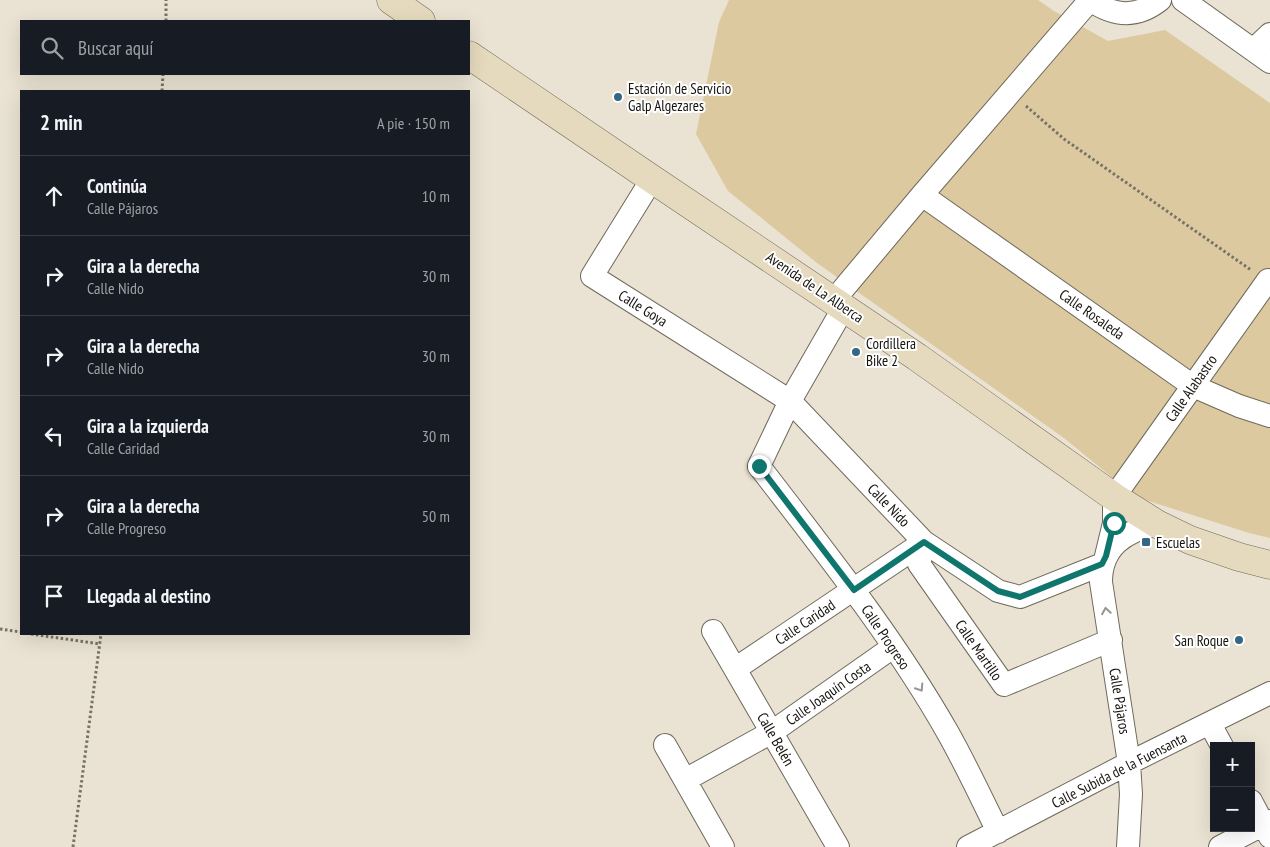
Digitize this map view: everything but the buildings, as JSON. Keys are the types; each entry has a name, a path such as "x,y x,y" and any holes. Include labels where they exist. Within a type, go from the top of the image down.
{"main road":[{"path":"391,0 420,20"},
{"name":"Avenida de La Alberca","path":"470,56 652,180 839,304 998,413 1114,497 1158,524 1210,548 1270,565"}],"street":[{"path":"790,401 839,304 922,195 1090,0 1102,9 1117,13 1132,13 1146,9 1160,0"},
{"path":"1183,0 1261,56 1270,34"},
{"name":"Calle Goya","path":"652,180 592,276 790,401"},
{"name":"Calle Rosaleda","path":"922,195 1193,386 1239,406 1270,416"},
{"name":"Calle Alabastro","path":"1114,497 1268,280"},
{"name":"Calle Nido","path":"790,401 924,542 998,591 1020,597 1104,560"},
{"name":"Calle Progreso","path":"790,401 759,466 854,590 893,647 949,734 998,832"},
{"name":"Calle Pájaros","path":"1114,497 1114,523 1104,560 1101,582 1129,763 1131,794 1128,847"},
{"path":"1104,560 1121,540 1130,533 1158,524"},
{"name":"Calle Caridad","path":"736,669 924,542"},
{"name":"Calle Martillo","path":"924,542 919,564 1004,685 1111,640"},
{"name":"Calle Belén","path":"714,631 838,847"},
{"name":"Calle Joaquín Costa","path":"685,780 772,732 893,647"},
{"name":"Calle Subida de la Fuensanta","path":"968,847 1129,763 1270,693"},
{"path":"1210,724 1220,742"},
{"path":"665,746 723,847"},
{"path":"1220,847 1268,828 1255,807"}],"path":[{"path":"166,0 166,20"},
{"path":"162,90 163,75"},
{"path":"1010,92 1064,139 1243,266 1268,280"},
{"path":"0,629 20,632"},
{"path":"38,635 100,644"},
{"path":"73,847 101,635"}],"shaded area":[{"path":"729,0 1038,0 1108,41 1165,30 1270,103 1270,538 1136,497 1064,438 817,263 728,191 696,134 719,22"}],"place":[{"name":"Estación de Servicio Galp Algezares","path":"618,97"},
{"name":"Cordillera Bike 2","path":"856,352"},
{"name":"Escuelas","path":"1146,542"},
{"name":"San Roque","path":"1239,640"}],"route":[{"path":"759,466 854,590 924,542 998,591 1020,597 1102,564 1106,556 1114,523"}]}
